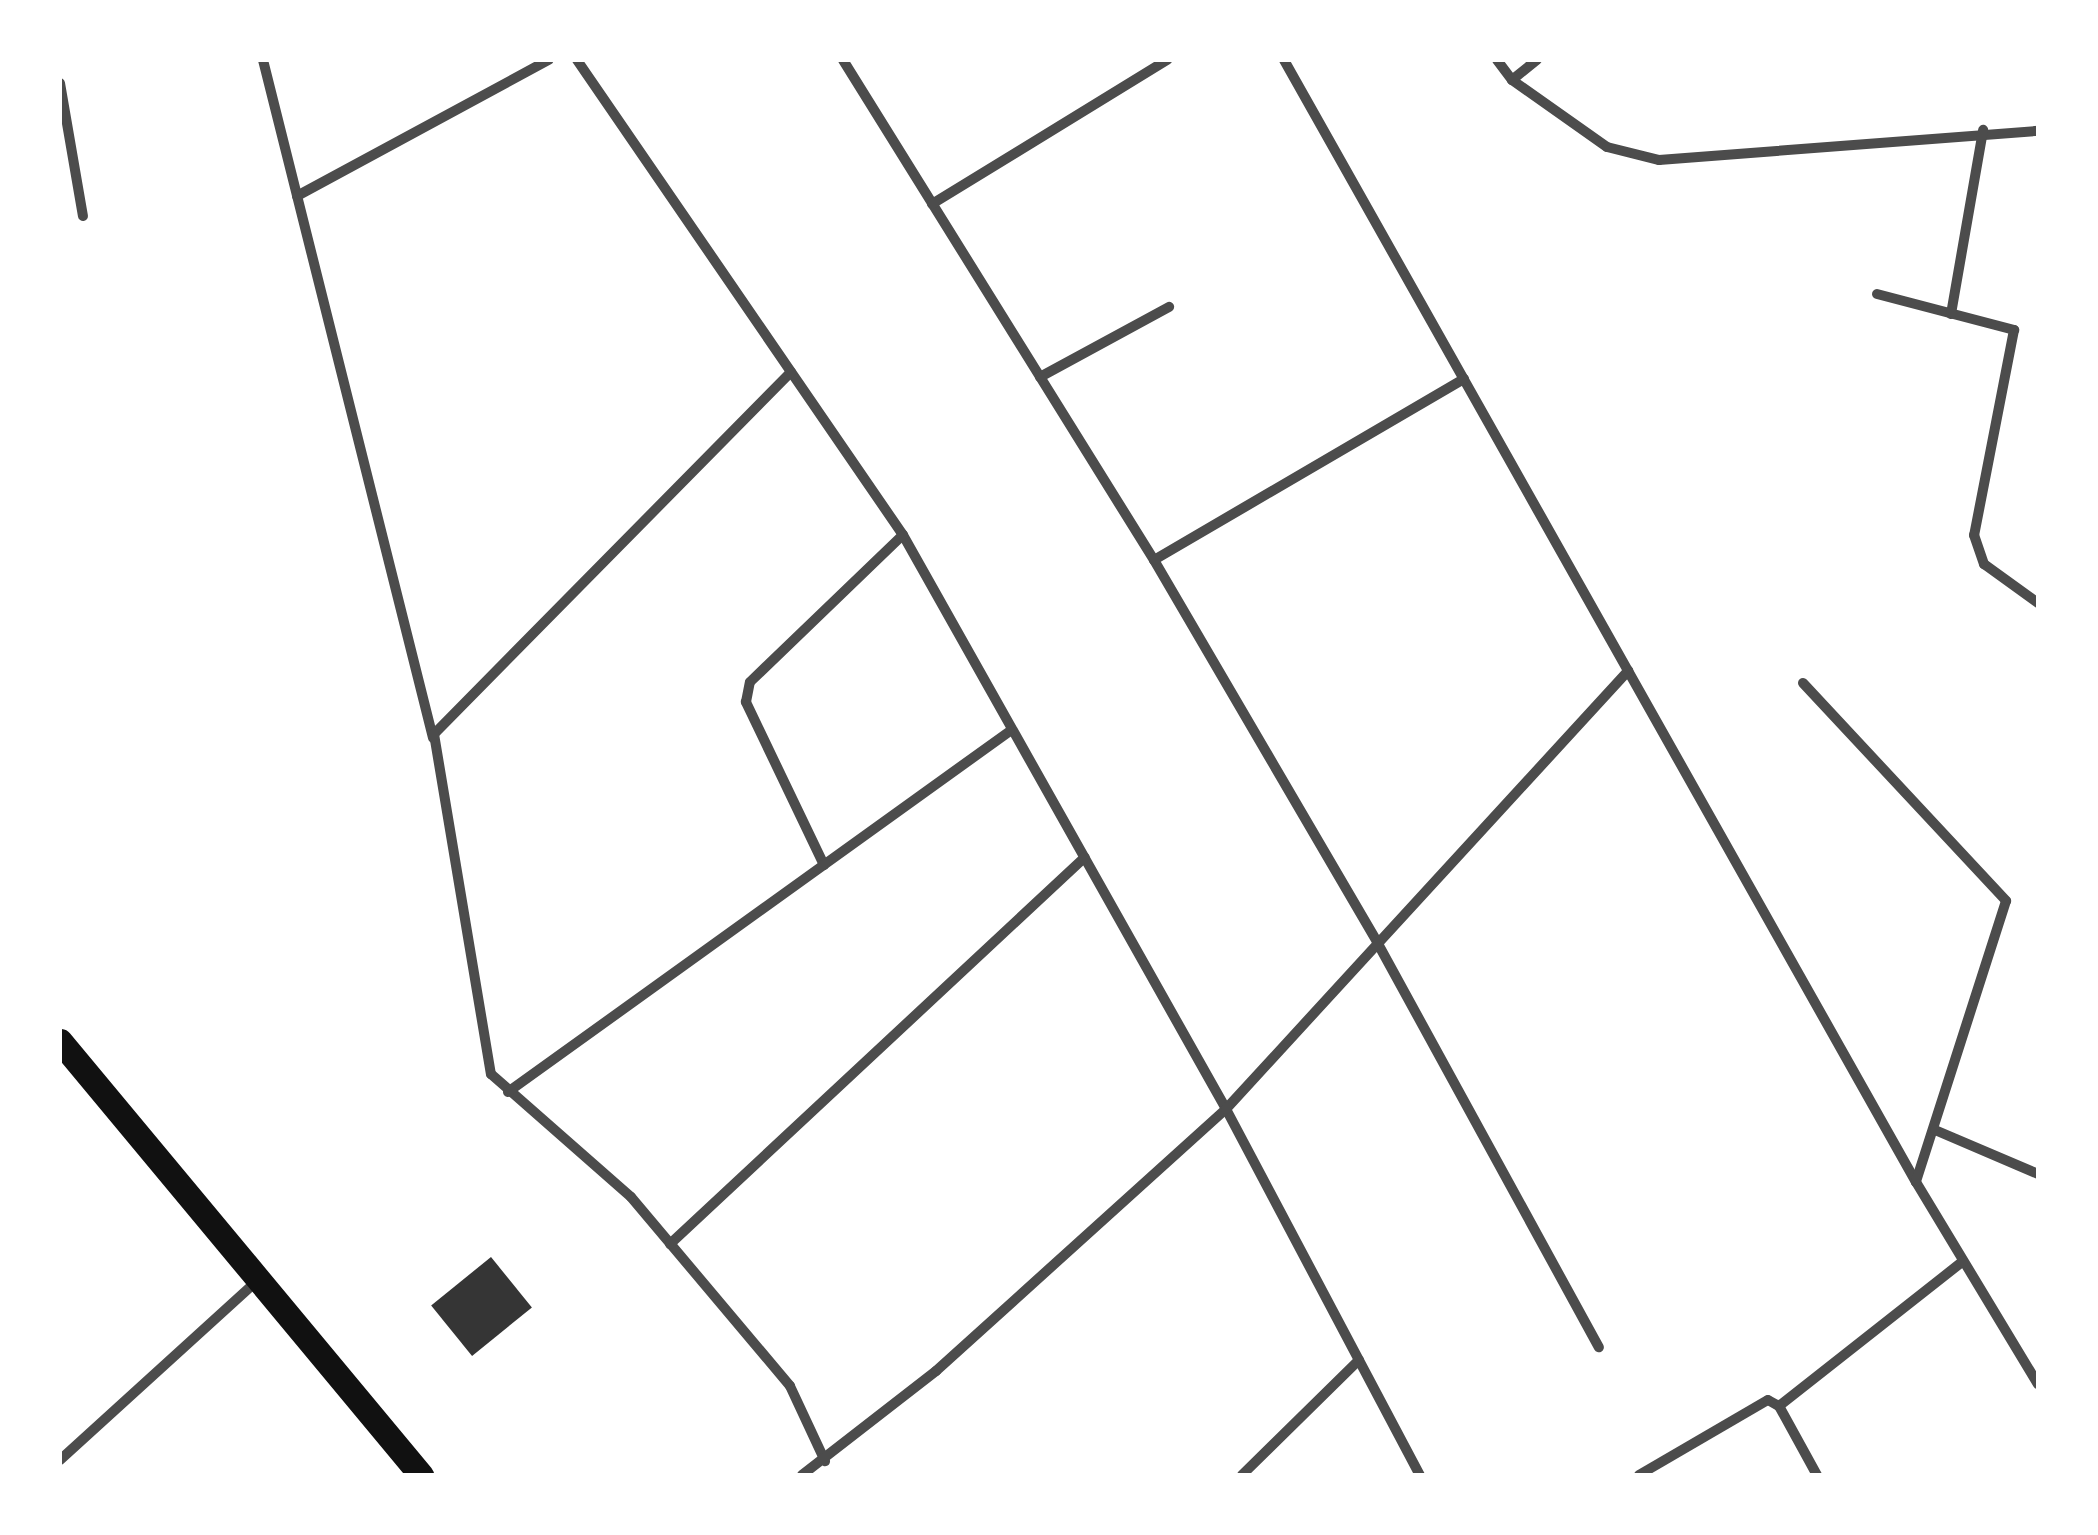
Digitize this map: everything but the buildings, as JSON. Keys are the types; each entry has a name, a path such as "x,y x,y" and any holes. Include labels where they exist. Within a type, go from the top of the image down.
{"main road":[{"path":"60,1041 421,1475"}],"street":[{"path":"263,60 436,752"},
{"path":"297,196 550,60"},
{"path":"576,60 903,534 1010,731 1226,1109 1420,1475"},
{"path":"860,60 846,65 1154,560 1377,942 1598,1347"},
{"path":"932,204 1168,60"},
{"path":"1284,60 1916,1182 2038,1384"},
{"path":"1497,60 1512,80 1608,147 1659,160 1984,130 2038,131"},
{"path":"1512,80 1537,60"},
{"path":"60,82 83,216"},
{"path":"1951,314 1984,130"},
{"path":"1877,294 2014,330 1974,535 1984,564 2038,603"},
{"path":"1040,377 1170,306"},
{"path":"791,372 434,734 492,1074 631,1196 790,1386 825,1461"},
{"path":"1154,560 1464,379"},
{"path":"824,865 746,702 750,682 903,534"},
{"path":"802,1475 825,1461 936,1371 1226,1109 1628,672"},
{"path":"1803,683 2006,901 1936,1130 1916,1182"},
{"path":"508,1092 1010,731"},
{"path":"670,1244 1085,857"},
{"path":"1936,1130 2038,1174"},
{"path":"1779,1406 1964,1260"},
{"path":"60,1460 258,1280"},
{"path":"1242,1475 1359,1360"},
{"path":"1639,1475 1768,1400 1779,1406 1817,1475"}]}
